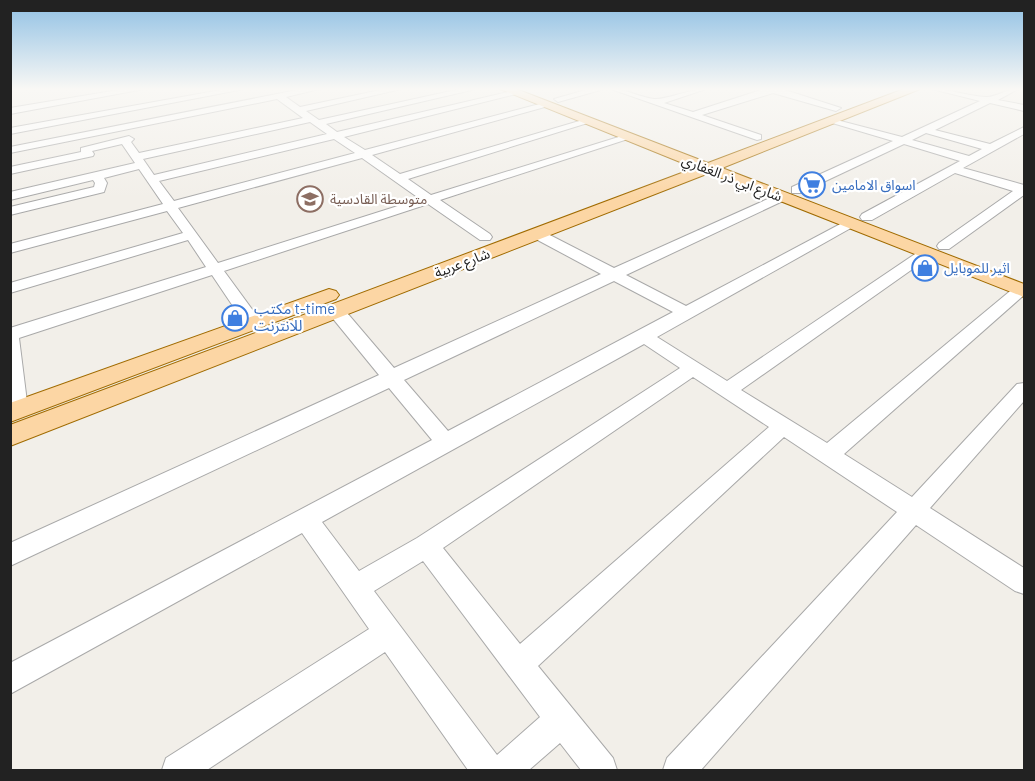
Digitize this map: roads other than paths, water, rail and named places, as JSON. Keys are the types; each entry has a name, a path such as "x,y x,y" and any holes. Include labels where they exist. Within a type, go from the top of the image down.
{"main road":[{"name":"شارع ابي ذر الغفاري","path":"601,125 707,162"},
{"name":"شارع ابي ذر الغفاري","path":"613,125 859,220 944,246 1023,286"},
{"name":"شارع عربية","path":"10,436 537,234 707,162 757,137 796,125"},
{"name":"شارع عربية","path":"14,412 485,237 707,162 804,125"},
{"name":"شارع ابي ذر الغفاري","path":"859,220 926,253 1023,286"}],"street":[{"path":"10,131 40,125"},
{"path":"10,150 131,125"},
{"path":"10,212 100,180 139,161 296,125"},
{"path":"322,125 485,237"},
{"path":"152,179 370,125"},
{"path":"10,249 468,125"},
{"path":"399,178 574,125"},
{"path":"724,125 757,137"},
{"path":"863,125 903,141 970,159"},
{"path":"10,555 935,125"},
{"path":"925,130 991,148"},
{"path":"10,679 1024,130"},
{"path":"14,412 11,334 217,270 429,198 629,136"},
{"path":"10,223 92,202 96,198 100,180 87,152 74,137"},
{"path":"10,171 129,139 139,161 253,323"},
{"path":"953,169 1024,190"},
{"path":"10,196 100,180"},
{"path":"944,246 1024,190"},
{"path":"537,234 687,313"},
{"path":"10,288 191,235"},
{"path":"727,390 926,253"},
{"path":"828,455 1023,286"},
{"path":"336,311 446,443"},
{"path":"644,336 1024,582"},
{"path":"356,587 426,546 693,368"},
{"path":"679,771 1024,388"},
{"path":"518,665 783,426"},
{"path":"306,519 488,771"},
{"path":"426,546 601,771"},
{"path":"178,771 388,633"},
{"path":"505,771 561,720"}],"place":[{"name":"اسواق الامامين","path":"812,185"},
{"name":"متوسطة القادسية","path":"310,199"},
{"name":"اثير للموبايل","path":"925,268"},
{"name":"مكتب t-time للانترنت","path":"235,318"}]}
